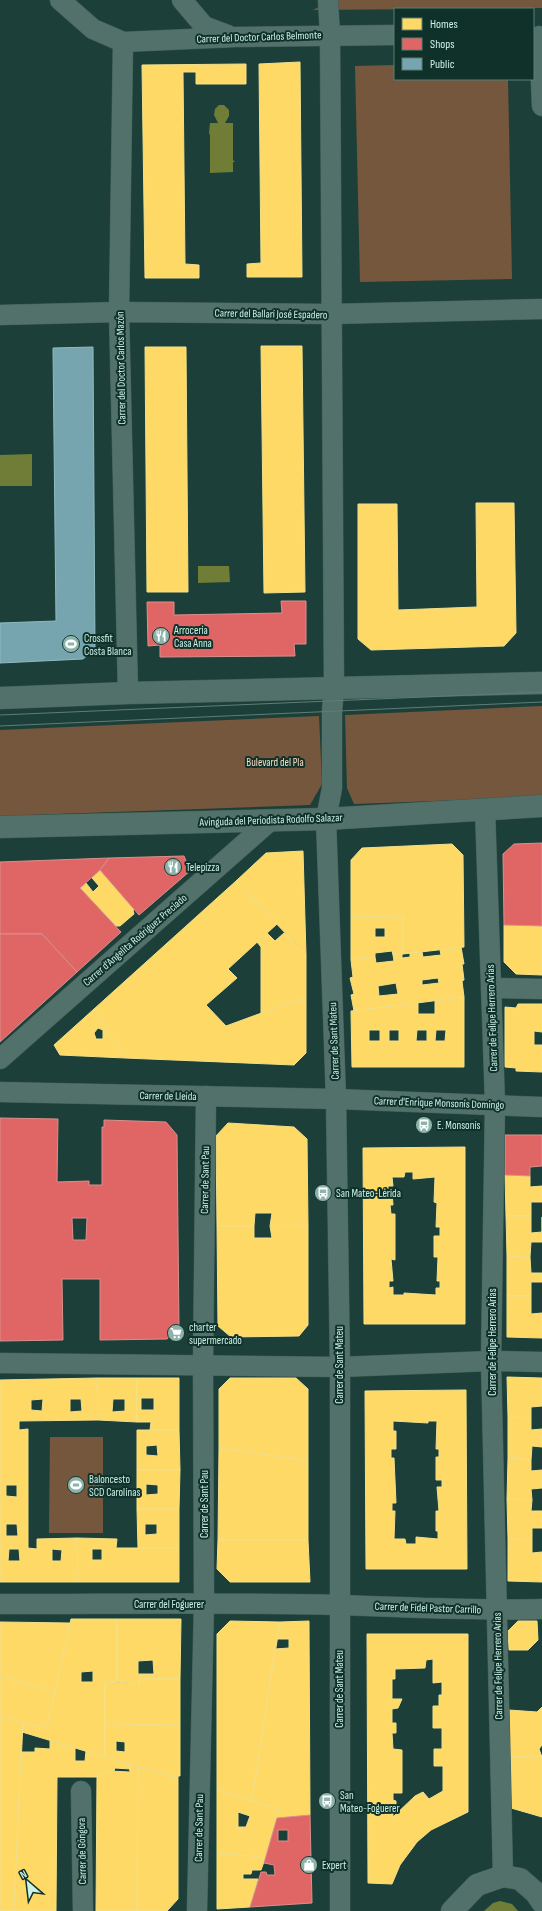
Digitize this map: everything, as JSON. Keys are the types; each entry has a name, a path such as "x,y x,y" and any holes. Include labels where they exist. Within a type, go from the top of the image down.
{"street":[{"path":"60,0 93,29 123,42"},
{"path":"182,0 204,26 235,37"},
{"name":"Carrer de Sant Mateu","path":"328,0 330,35 334,689 332,711 332,788 326,819 336,1099 340,1366 340,1911"},
{"name":"Carrer del Doctor Carlos Belmonte","path":"123,42 235,37 394,35"},
{"path":"538,36 542,106"},
{"name":"Carrer del Doctor Carlos Mazón","path":"123,42 119,312 128,693"},
{"name":"Carrer del Ballarí José Espadero","path":"0,315 119,312 331,314 542,309"},
{"path":"0,698 128,693 542,683"},
{"name":"Avinguda del Periodista Rodolfo Salazar","path":"0,827 326,819 542,806"},
{"name":"Carrer de Felipe Herrero Arias","path":"485,809 495,1104 491,1361 503,1876"},
{"name":"Carrer d'Angelita Rodríguez Preciado","path":"0,1059 270,821"},
{"path":"491,988 542,989"},
{"name":"Carrer de Lleida","path":"0,1092 336,1099"},
{"name":"Carrer de Sant Pau","path":"197,1911 204,1604 206,1096"},
{"name":"Carrer d'Enrique Monsonís Domingo","path":"336,1099 542,1107"},
{"path":"0,1364 340,1366 491,1361 542,1362"},
{"name":"Carrer del Foguerer","path":"0,1604 339,1605"},
{"name":"Carrer de Fidel Pastor Carrillo","path":"339,1605 496,1610 542,1609"},
{"name":"Carrer de Góngora","path":"81,1791 83,1911"},
{"path":"452,1911 477,1885 503,1876 520,1879 540,1894"}],"green space":[{"path":"331,0 542,0 542,8 394,8 394,9 313,10"},
{"path":"394,65 394,80 508,80 512,279 360,282 355,66"},
{"path":"542,706 542,797 354,804 347,788 345,715"},
{"name":"Bulevard del Pla","path":"319,716 322,784 310,805 0,816 0,730"},
{"name":"Baloncesto SCD Carolinas","path":"50,1437 103,1437 103,1533 49,1533"}],"shaded area":[{"path":"219,105 224,105 229,110 229,116 225,123 233,123 233,160 235,162 233,162 233,172 210,173 210,123 218,123 214,115 215,109"},
{"path":"32,454 32,486 0,486 0,455"},
{"path":"198,566 229,566 230,582 198,583"},
{"path":"500,1901 512,1904 518,1911 484,1911 493,1903"}],"building: Homes":[{"path":"300,62 302,277 247,277 247,264 261,263 259,64"},
{"path":"246,64 246,84 196,84 196,72 183,72 185,264 199,265 199,278 145,278 142,65"},
{"path":"261,346 302,346 305,592 264,593"},
{"path":"145,347 186,347 188,592 147,592"},
{"path":"476,503 514,503 516,633 504,646 371,650 358,639 358,504 397,504 398,610 477,607"},
{"path":"452,844 463,855 464,947 403,954 403,916 351,917 351,860 362,848"},
{"path":"303,851 306,955 236,881 266,853"},
{"path":"100,870 135,909 133,910 134,914 120,926 115,926 80,888 86,883 93,892 99,886 92,878"},
{"path":"236,881 277,924 228,969 237,978 206,1005 226,1026 297,1000 306,1001 306,1053 294,1065 125,1058 94,1009"},
{"path":"403,916 403,954 393,955 392,951 375,953 375,957 351,960 351,917","holes":["375,928 385,928 385,937 375,937"]},
{"path":"504,925 542,926 542,975 516,974 504,962"},
{"path":"267,933 275,941 284,933 306,955 306,1001 297,1000 261,1013 261,947 257,942"},
{"path":"461,947 464,964 462,964 464,980 462,981 464,997 354,1011 351,995 354,994 350,978 353,977 351,960 375,957 376,963 394,961 393,955 402,954 402,958 410,957 410,953 422,952 423,957 441,955 440,950","holes":["438,978 439,983 422,985 422,980","396,983 398,994 379,996 378,986"]},
{"path":"464,997 464,1067 352,1067 351,1011 418,1003 418,1014 435,1014 435,1001","holes":["369,1030 380,1030 380,1041 369,1041","389,1030 399,1030 399,1041 389,1041","417,1030 427,1030 427,1041 416,1041","436,1030 446,1030 445,1041 435,1041"]},
{"path":"518,1004 542,1004 542,1032 534,1031 534,1045 542,1045 542,1072 516,1071 516,1068 505,1067 505,1007 516,1008"},
{"path":"94,1009 125,1058 60,1055 54,1045","holes":["98,1028 103,1030 103,1039 96,1039 94,1033"]},
{"path":"228,1123 294,1127 307,1139 308,1225 270,1226 272,1213 255,1213 254,1226 217,1226 216,1136"},
{"path":"465,1147 465,1324 364,1324 363,1148","holes":["405,1172 413,1172 413,1179 435,1177 434,1202 437,1203 436,1227 440,1227 440,1236 434,1236 434,1257 438,1257 437,1281 440,1281 440,1288 436,1288 436,1295 404,1293 404,1295 393,1295 393,1287 389,1288 389,1281 393,1281 391,1259 395,1260 395,1214 391,1214 390,1205 393,1205 392,1192 388,1192 388,1186 393,1186 392,1177 404,1177"]},
{"path":"505,1175 530,1176 530,1187 542,1186 542,1202 531,1202 531,1216 506,1216"},
{"path":"506,1216 531,1216 531,1233 542,1232 542,1242 531,1242 530,1257 507,1256"},
{"path":"308,1225 308,1325 299,1336 231,1337 218,1326 217,1226 254,1226 254,1238 272,1238 270,1226"},
{"path":"507,1256 530,1257 531,1273 542,1273 542,1282 531,1282 531,1296 507,1296"},
{"path":"507,1296 531,1296 531,1314 542,1313 542,1338 507,1337"},
{"path":"507,1377 542,1378 542,1406 531,1407 531,1418 508,1417"},
{"path":"97,1378 98,1420 19,1421 19,1430 28,1429 28,1548 37,1549 37,1539 77,1538 78,1582 0,1582 0,1380","holes":["43,1399 42,1411 31,1410 31,1400","70,1399 81,1399 82,1411 70,1412","6,1485 17,1485 17,1497 6,1496","6,1524 17,1524 18,1536 6,1536","9,1549 19,1549 20,1561 8,1561","52,1549 62,1550 61,1561 52,1561"]},
{"path":"97,1378 137,1378 137,1422 98,1420","holes":["113,1399 125,1399 125,1411 112,1412"]},
{"path":"137,1378 179,1378 179,1430 150,1430 151,1422 137,1422","holes":["141,1398 154,1398 154,1410 141,1410"]},
{"path":"230,1378 296,1378 308,1389 308,1461 219,1448 219,1389"},
{"path":"466,1390 467,1569 366,1569 365,1391","holes":["393,1421 428,1423 428,1421 437,1421 436,1449 439,1449 439,1457 436,1457 436,1480 442,1480 442,1487 437,1487 439,1511 436,1511 436,1531 438,1531 438,1539 416,1537 416,1544 406,1544 405,1539 394,1539 395,1511 392,1511 392,1503 396,1503 394,1458 391,1458 391,1449 396,1449 396,1431 393,1431"]},
{"path":"508,1417 531,1418 531,1430 542,1429 542,1447 532,1446 531,1460 508,1458"},
{"path":"137,1430 179,1430 180,1470 137,1470","holes":["157,1445 158,1456 146,1455 146,1446"]},
{"path":"219,1448 308,1461 308,1540 218,1540"},
{"path":"508,1458 531,1460 531,1471 542,1470 542,1488 531,1489 532,1500 507,1499"},
{"path":"137,1470 180,1470 179,1509 137,1509","holes":["146,1484 158,1485 158,1494 146,1495"]},
{"path":"507,1499 532,1500 531,1511 542,1511 542,1528 532,1528 532,1540 508,1539"},
{"path":"137,1509 179,1509 179,1548 138,1548","holes":["145,1524 157,1524 157,1534 145,1535"]},
{"path":"77,1538 117,1539 116,1548 179,1548 179,1582 78,1582","holes":["92,1549 102,1549 102,1560 92,1560"]},
{"path":"508,1539 532,1540 532,1553 542,1552 542,1582 508,1581"},
{"path":"218,1540 308,1540 310,1582 230,1582 217,1569"},
{"path":"71,1619 117,1619 117,1682 105,1682 105,1757 22,1732 23,1722 46,1728","holes":["93,1671 93,1682 81,1682 81,1672"]},
{"path":"117,1619 181,1619 180,1679 139,1679 139,1684 117,1682","holes":["153,1660 154,1674 138,1674 138,1661"]},
{"path":"230,1621 280,1622 252,1801 217,1790 217,1634"},
{"path":"309,1621 310,1815 277,1818 279,1809 252,1801 275,1649 289,1648 289,1639 277,1639 280,1622"},
{"path":"518,1621 537,1621 538,1640 528,1650 509,1650 508,1631"},
{"path":"0,1622 70,1623 55,1692 0,1676"},
{"path":"367,1634 468,1634 468,1812 431,1830 417,1842 400,1865 392,1884 368,1883","holes":["433,1659 433,1683 442,1682 442,1695 439,1695 439,1706 433,1706 433,1728 442,1728 442,1749 434,1749 434,1766 443,1766 443,1791 429,1799 423,1792 415,1796 393,1817 393,1810 396,1810 396,1801 393,1800 393,1793 402,1793 402,1750 393,1749 392,1733 396,1733 396,1723 392,1723 392,1709 398,1708 402,1699 392,1699 392,1679 395,1679 395,1669 425,1668 426,1660"]},
{"path":"0,1676 55,1692 46,1728 0,1716"},
{"path":"139,1679 180,1679 180,1725 105,1724 105,1682 139,1684"},
{"path":"542,1707 542,1745 539,1749 542,1757 510,1757 509,1710 537,1712"},
{"path":"0,1716 23,1722 14,1911 0,1911"},
{"path":"105,1724 180,1725 180,1776 178,1776 178,1778 105,1757","holes":["116,1741 125,1742 125,1752 116,1751"]},
{"path":"50,1741 75,1748 75,1761 85,1761 86,1751 129,1764 130,1769 115,1768 114,1771 97,1775 97,1777 57,1777 56,1911 14,1911 21,1752 35,1752 35,1748 50,1749"},
{"path":"510,1757 542,1757 542,1817 511,1808"},
{"path":"129,1764 138,1767 137,1911 96,1911 97,1775 109,1771 130,1772"},
{"path":"138,1767 178,1778 178,1899 167,1911 137,1911"},
{"path":"217,1790 279,1809 265,1859 254,1856 217,1854","holes":["238,1812 250,1816 246,1827 238,1827"]},
{"path":"217,1854 254,1856 265,1859 261,1870 252,1870 251,1874 243,1874 243,1879 258,1879 250,1907 217,1909"}],"building: Shops":[{"path":"281,601 306,601 306,644 294,644 295,656 160,657 160,645 148,646 147,602 174,602 174,615 282,613"},
{"path":"542,843 542,926 504,925 503,854 514,844"},
{"path":"184,856 190,871 139,915 100,870 109,858"},
{"path":"109,858 100,870 80,888 121,932 77,972 42,934 0,934 0,862"},
{"path":"0,934 42,934 77,972 0,1042"},
{"path":"0,1118 58,1119 57,1182 89,1181 89,1185 102,1185 102,1127 104,1127 104,1120 166,1122 177,1135 179,1328 167,1339 100,1340 100,1279 62,1279 63,1340 0,1341","holes":["72,1218 87,1218 86,1240 73,1240"]},
{"path":"505,1135 542,1135 542,1166 530,1167 530,1176 505,1175"},
{"path":"310,1815 312,1903 250,1907 261,1872 266,1872 267,1875 275,1875 274,1865 264,1863 277,1818","holes":["278,1830 288,1830 288,1841 278,1841"]}],"building: Public":[{"path":"93,347 95,649 83,659 0,663 0,623 56,621 53,348"}],"tram line":[{"path":"0,715 542,692"},
{"path":"0,726 542,702"}],"place":[{"name":"Arroceria Casa Anna","path":"161,636"},
{"name":"Crossfit Costa Blanca","path":"71,644"},
{"name":"Telepizza","path":"173,867"},
{"name":"E. Monsonís","path":"424,1125"},
{"name":"San Mateo-Lérida","path":"323,1193"},
{"name":"charter supermercado","path":"176,1333"},
{"name":"Baloncesto SCD Carolinas","path":"76,1485"},
{"name":"San Mateo-Foguerer","path":"327,1801"},
{"name":"Expert","path":"309,1865"}]}
